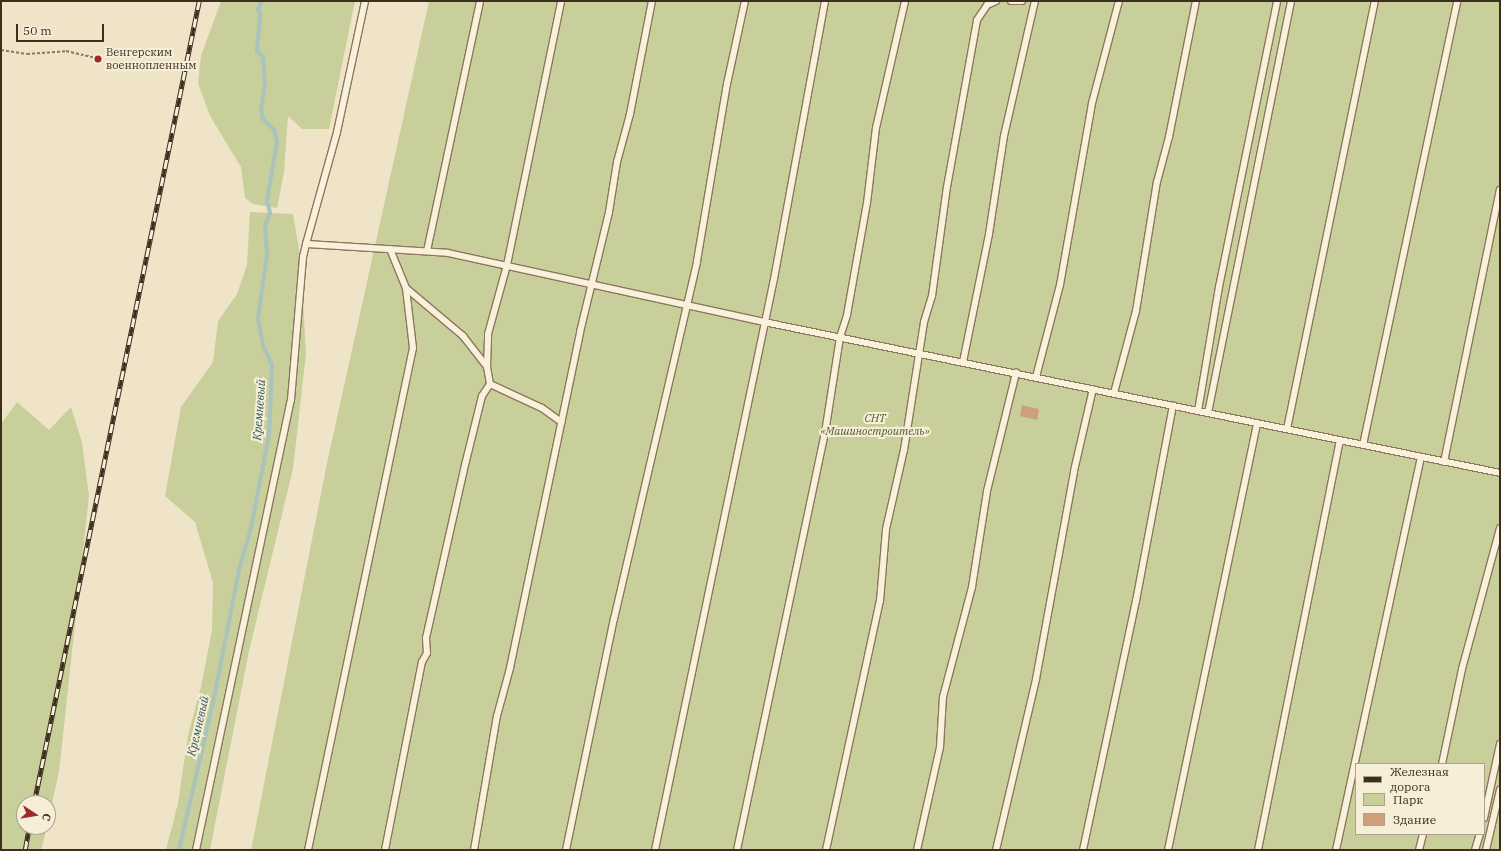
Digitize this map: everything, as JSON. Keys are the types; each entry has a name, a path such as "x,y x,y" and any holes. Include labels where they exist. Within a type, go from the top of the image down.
{"lane":[{"path":"196,850 291,400 302,258 337,132 365,1"},
{"path":"427,251 480,1"},
{"path":"385,850 421,668 427,654 426,638 482,396 490,384 487,366 488,334 507,265 539,100 561,1"},
{"path":"474,850 497,716 512,661 591,283 609,212 617,162 630,114 652,1"},
{"path":"566,850 614,619 687,305 745,1"},
{"path":"655,850 764,322 825,1"},
{"path":"737,850 813,493 840,337 847,315 861,240 876,128 905,1"},
{"path":"826,850 880,601 886,529 904,450 977,20 987,5 996,1"},
{"path":"1011,1 1022,1"},
{"path":"963,362 989,234 1004,136 1035,1"},
{"path":"1036,377 1060,285 1092,102 1120,1"},
{"path":"1114,393 1136,311 1157,182 1168,137 1196,1"},
{"path":"1198,411 1216,301 1277,1"},
{"path":"1208,413 1291,1"},
{"path":"1287,429 1364,64 1375,1"},
{"path":"1363,445 1457,1"},
{"path":"1444,462 1500,190"},
{"path":"306,244 448,253 764,322 1114,393 1500,474"},
{"path":"308,850 413,348 406,288 390,249"},
{"path":"406,288 447,320 487,366"},
{"path":"917,850 940,747 944,697 972,587 987,491 1016,373"},
{"path":"490,384 542,408 561,422"},
{"path":"996,850 1036,679 1074,471 1093,389"},
{"path":"1083,850 1136,601 1173,406"},
{"path":"1168,850 1257,423"},
{"path":"1258,850 1340,440"},
{"path":"1336,850 1421,457"},
{"path":"1442,763 1462,669 1500,528"},
{"path":"1485,813 1500,744"},
{"path":"1486,850 1500,790"},
{"path":"1419,850 1423,835"},
{"path":"1475,850 1480,835"}],"path":[{"path":"1,50 27,54 66,50 96,58"}],"green space":[{"path":"221,1 355,1 329,129 302,129 288,116 284,172 277,208 253,204 245,198 241,167 210,116 198,83 201,56"},
{"name":"СНТ «Машиностроитель»","path":"429,1 1500,1 1500,850 251,850 327,463"},
{"path":"250,212 293,214 301,262 306,354 293,469 249,651 210,850 166,850 178,803 188,735 201,687 212,630 213,583 195,522 165,496 181,407 213,362 218,321 237,294 247,265"},
{"path":"17,402 49,430 71,407 82,442 89,496 59,772 54,795 16,795 16,835 45,835 41,850 1,850 1,424"}],"building":[{"path":"1022,405 1039,409 1037,420 1020,416"}],"waterway":[{"name":"Кремневый","path":"179,850 213,703 239,570 251,528 269,435 272,365 263,346 258,319 267,255 265,226 270,213 267,201 277,141 274,130 263,119 261,109 265,84 263,57 257,52 260,14 258,10 262,1"}],"railway":[{"path":"36,795 199,1"},
{"path":"25,850 28,835"}],"place":[{"name":"Венгерским военнопленным","path":"98,59"}]}
